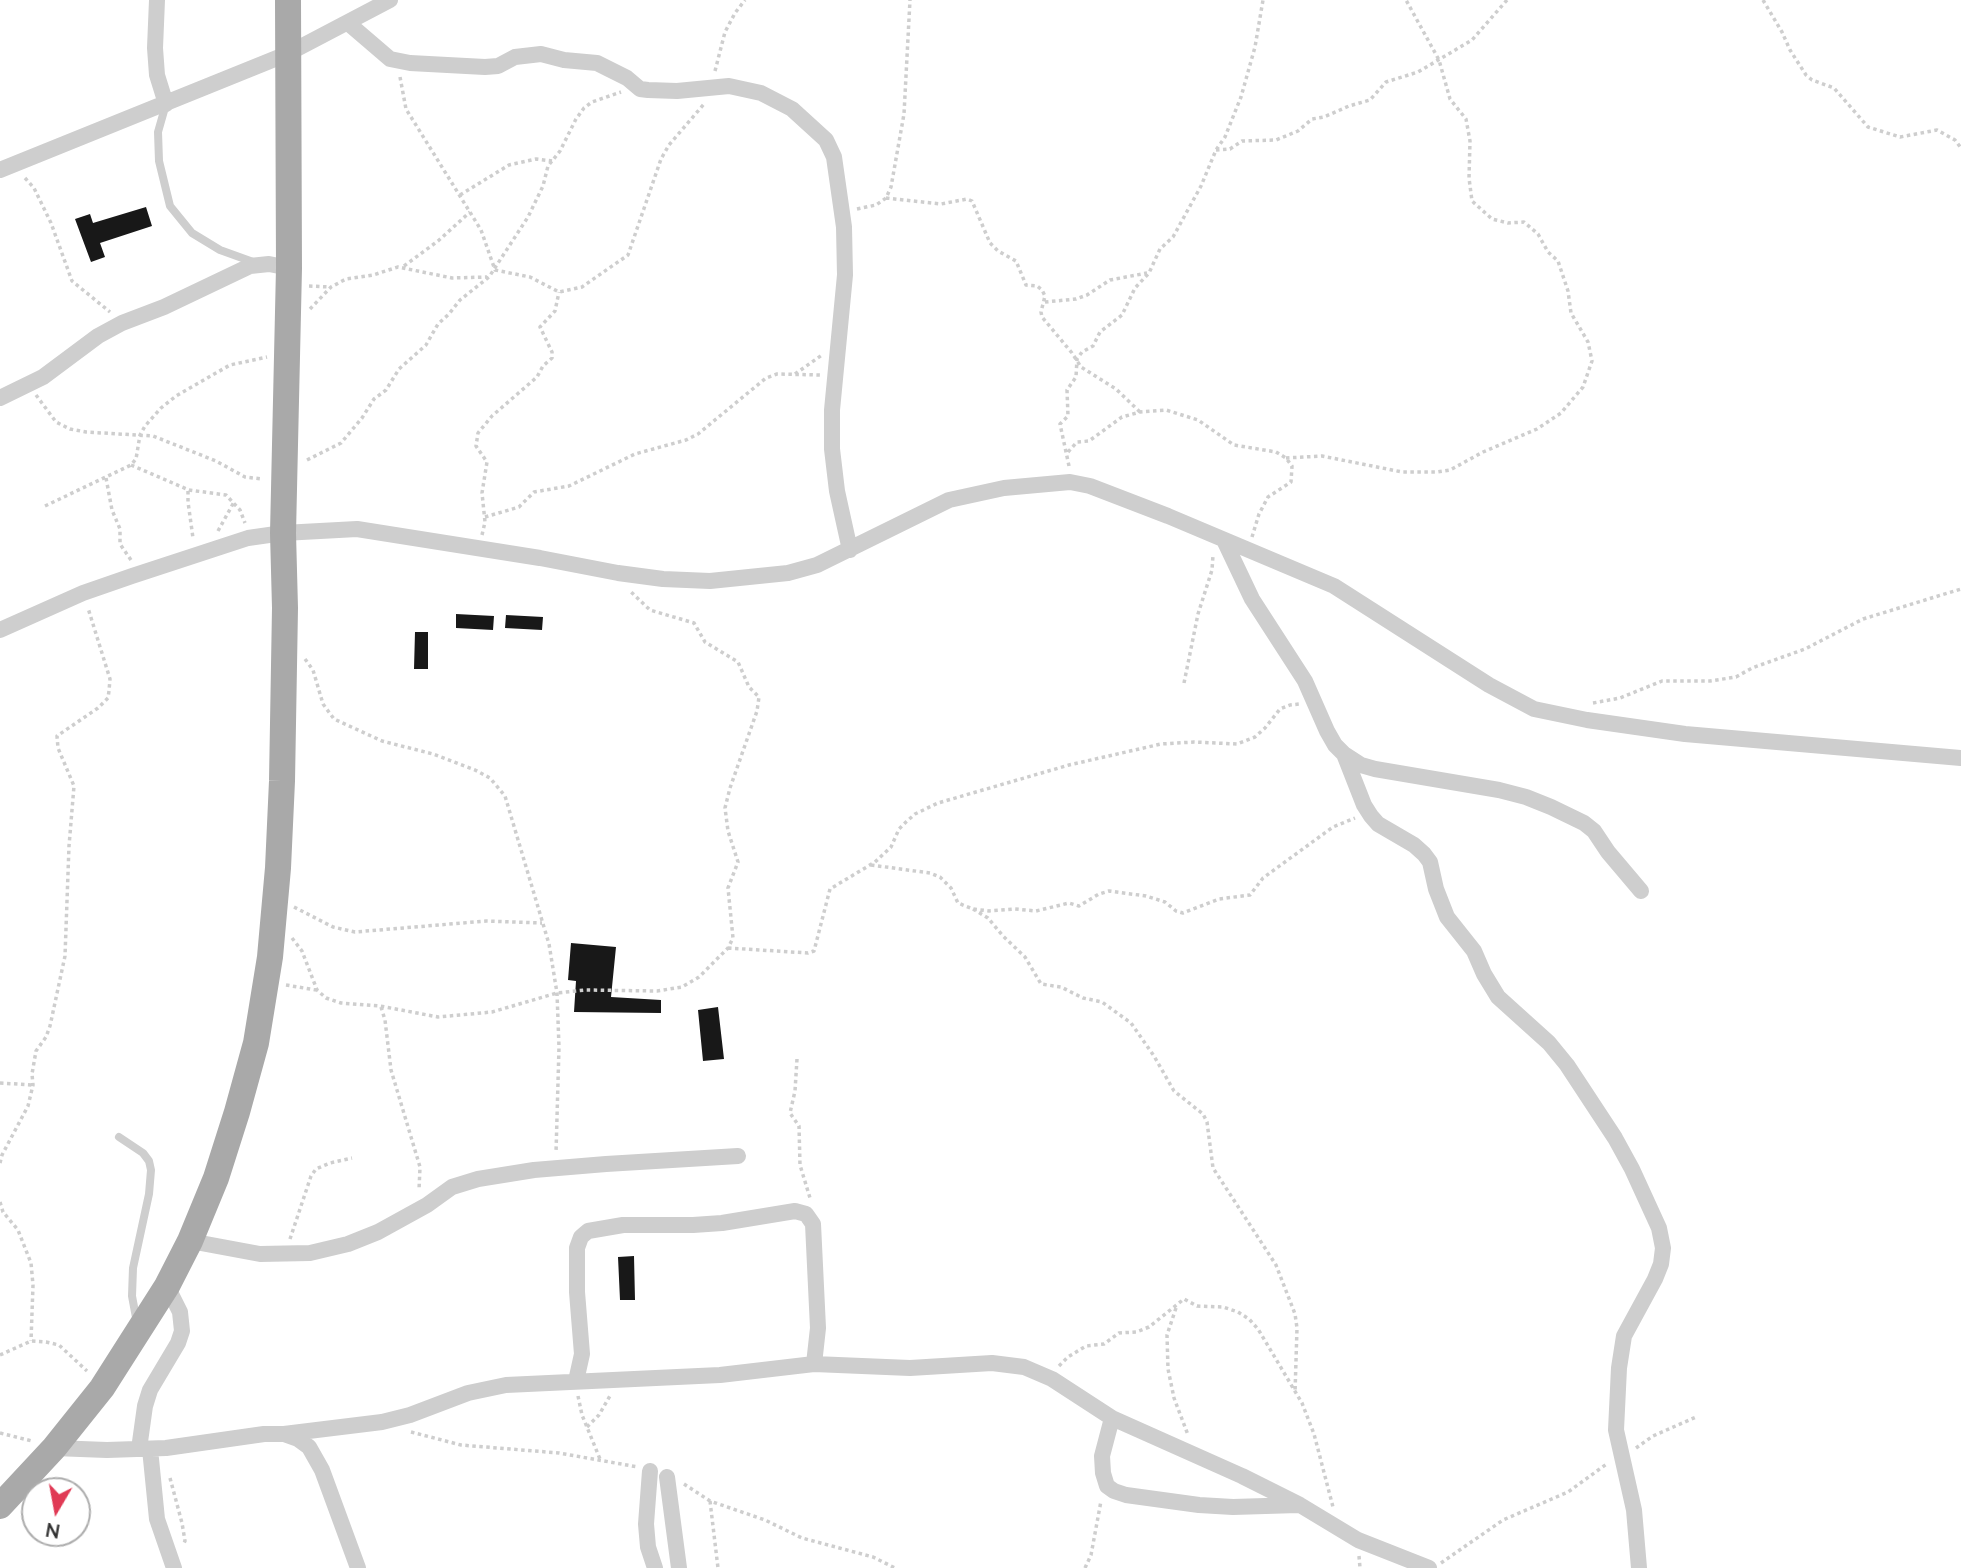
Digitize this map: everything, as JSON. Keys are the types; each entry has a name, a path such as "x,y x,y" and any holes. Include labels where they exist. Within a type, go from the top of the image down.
{"main road":[{"path":"0,1506 54,1448 102,1388 167,1286 190,1241 216,1178 256,1043 274,912 282,781 283,533 289,268 288,0"}],"street":[{"path":"157,0 157,75 166,104"},
{"path":"5,168 287,54 390,0"},
{"path":"348,23 384,55 396,61 485,67 498,66 515,57 541,54 564,60 597,63 628,78 640,89 677,91 729,86 761,93 792,109 826,140 834,157 842,210 845,275 832,410 832,449 837,491 850,550"},
{"path":"0,398 30,384 98,336 122,323 164,307 250,266 259,264 289,268"},
{"path":"0,630 83,593 132,576 248,538 283,533 357,529 618,573 710,581 788,573 817,565 949,500 1004,488 1070,482 1103,491 1250,549 1334,586 1489,685 1534,709 1587,720 1685,734 1961,758"},
{"path":"1219,538 1252,599 1305,681 1335,745 1344,754 1362,765 1376,769 1499,790 1551,807 1584,823 1594,831 1608,852 1642,891"},
{"path":"1344,754 1364,805 1378,824 1424,854 1430,862 1447,917 1474,951 1498,997 1549,1043 1567,1065 1615,1138 1659,1228 1663,1248 1661,1264 1630,1322 1620,1351 1616,1430 1634,1510 1639,1568"},
{"path":"190,1241 260,1254 310,1253 348,1244 378,1232 452,1187 478,1178 556,1169 738,1156"},
{"path":"576,1381 582,1354 577,1248 581,1237 588,1231 623,1225 722,1223 795,1211 806,1214 813,1224 818,1328 814,1364"},
{"path":"167,1286 180,1312 182,1331 178,1343 150,1390 145,1406 146,1451 156,1519 171,1561"},
{"path":"54,1448 146,1451 264,1434 382,1422 410,1415 468,1393 506,1385 720,1375 814,1364 910,1368 992,1363 1024,1367 1052,1378 1112,1418 1300,1504 1358,1540 1431,1568"},
{"path":"1112,1418 1102,1456 1107,1486 1114,1491 1126,1496 1199,1505 1233,1507 1300,1504"},
{"path":"284,1434 309,1447 322,1470 358,1568"},
{"path":"650,1471 646,1524 648,1547 655,1568"},
{"path":"667,1478 679,1568"}],"lane":[{"path":"166,104 158,132 159,161 170,206 192,233 220,250 259,264"},
{"path":"120,1137 143,1153 151,1170 149,1194 133,1268 132,1296 139,1332"}],"path":[{"path":"495,270 518,273 559,292 582,287 628,255 661,159 669,145 705,103 712,86 725,32 734,13 745,0"},
{"path":"842,210 876,205 886,198 891,187 904,114 910,0"},
{"path":"1070,482 1068,453 1060,424 1068,416 1067,390 1076,377 1077,359 1082,352 1093,346 1107,326 1122,315 1135,288 1149,273 1160,249 1176,232 1225,137 1241,97 1264,0"},
{"path":"1286,458 1322,456 1402,472 1450,470 1483,452 1537,429 1561,412 1583,387 1592,357 1588,342 1571,313 1560,265 1538,234 1524,222 1508,223 1492,219 1472,201 1466,119 1450,99 1439,60 1406,0"},
{"path":"1216,150 1230,149 1242,141 1276,140 1291,135 1312,119 1370,100 1386,82 1418,72 1472,40 1507,0"},
{"path":"1763,0 1806,75 1834,88 1867,127 1900,137 1937,130 1955,140 1961,148"},
{"path":"396,61 405,109 481,230 495,270"},
{"path":"30,384 56,422 86,432 153,436 200,454 245,477 267,479 284,476 311,457 341,443 374,399 386,390 399,369 426,345 438,324 460,300 495,270 528,217 552,161 584,108 607,97 640,89"},
{"path":"460,195 509,165 536,159 552,161"},
{"path":"5,168 34,188 72,281 94,296 122,323"},
{"path":"886,198 941,204 967,199 972,201 990,243 1016,261 1023,283 1042,290 1045,296 1042,317 1084,371 1116,389 1140,412"},
{"path":"403,267 438,241 470,212"},
{"path":"1044,302 1076,299 1110,280 1149,273"},
{"path":"479,550 485,517 481,500 487,462 476,446 478,433 492,416 537,377 543,366 552,358 552,352 540,327 555,310 559,292"},
{"path":"795,374 839,344"},
{"path":"485,517 519,507 534,492 569,486 635,454 686,440 698,434 766,378 777,374 836,373"},
{"path":"1068,453 1077,442 1089,441 1110,424 1140,412 1166,410 1184,414 1212,428 1234,445 1276,452 1292,466 1291,482 1268,497 1263,504 1250,549"},
{"path":"45,506 131,465 138,451 140,435"},
{"path":"131,465 189,490 226,495 234,502 245,523 248,538"},
{"path":"106,478 112,510 120,529 120,544 130,558 132,576"},
{"path":"189,490 189,513 204,552"},
{"path":"204,552 234,502"},
{"path":"1184,682 1198,614 1219,538"},
{"path":"274,912 302,951 317,990 326,998 341,1003 380,1006 429,1017 492,1012 556,993 682,987 698,977 728,948 733,938 728,888 738,862 728,831 725,808 757,711 759,697 748,687 734,658 705,642 694,623 650,610 633,596 618,573"},
{"path":"1586,703 1620,698 1662,681 1710,681 1736,677 1752,668 1805,649 1863,620 1961,589"},
{"path":"0,1163 28,1106 36,1051 50,1026 66,942 74,786 58,748 57,736 108,698 110,679 83,593"},
{"path":"284,643 310,665 323,704 334,719 382,741 453,760 490,778 499,787 508,806 549,944 556,993 559,1047 556,1169"},
{"path":"728,948 808,953 814,951 830,888 870,865 891,847 899,829 906,822 915,814 938,803 1069,765 1161,744 1237,744 1255,737 1280,709 1299,704 1318,708"},
{"path":"974,909 998,912 1015,909 1037,911 1065,903 1079,906 1109,891 1146,896 1183,912 1219,899 1245,897 1253,892 1264,878 1333,827 1354,819 1364,805"},
{"path":"870,865 930,873 940,877 951,888 958,903 988,918 1026,957 1041,984 1061,987 1083,998 1102,1002 1131,1023 1174,1091 1203,1114 1207,1122 1213,1168 1276,1265 1295,1314 1295,1392"},
{"path":"274,912 302,910 333,927 355,932 486,921 543,923"},
{"path":"266,982 317,990"},
{"path":"380,1006 385,1020 391,1070 421,1167 414,1212"},
{"path":"797,1059 795,1091 790,1112 799,1126 800,1166 812,1202 813,1224"},
{"path":"0,1083 33,1086"},
{"path":"283,1253 297,1221 311,1175 316,1169 330,1163 352,1158"},
{"path":"0,1202 2,1212 18,1230 31,1263 31,1341"},
{"path":"1052,1378 1063,1361 1077,1351 1091,1344 1104,1344 1119,1333 1136,1332 1149,1327 1184,1298 1197,1306 1223,1307 1250,1319 1308,1417 1338,1526"},
{"path":"1176,1305 1167,1335 1168,1369 1174,1398 1198,1456"},
{"path":"0,1354 31,1341 59,1345 102,1388"},
{"path":"587,1428 599,1415 618,1380"},
{"path":"576,1381 582,1415 600,1459"},
{"path":"1431,1568 1503,1520 1568,1492 1620,1453 1630,1451 1653,1436 1696,1417"},
{"path":"0,1433 54,1448"},
{"path":"146,1451 163,1465 168,1473 183,1523 185,1541 171,1561"},
{"path":"1085,1568 1091,1555 1102,1495 1107,1486"},
{"path":"710,1501 718,1568"}],"building":[{"path":"146,207 152,226 100,243 105,257 91,262 75,219 90,214 93,223"},
{"path":"456,614 494,616 493,630 456,628"},
{"path":"506,615 543,617 542,630 505,628"},
{"path":"415,632 428,632 428,669 414,669"},
{"path":"571,943 616,947 611,997 661,1000 661,1013 574,1012 576,981 568,980"},
{"path":"718,1007 724,1059 703,1061 698,1010"},
{"path":"634,1256 635,1300 620,1300 618,1257"}]}
